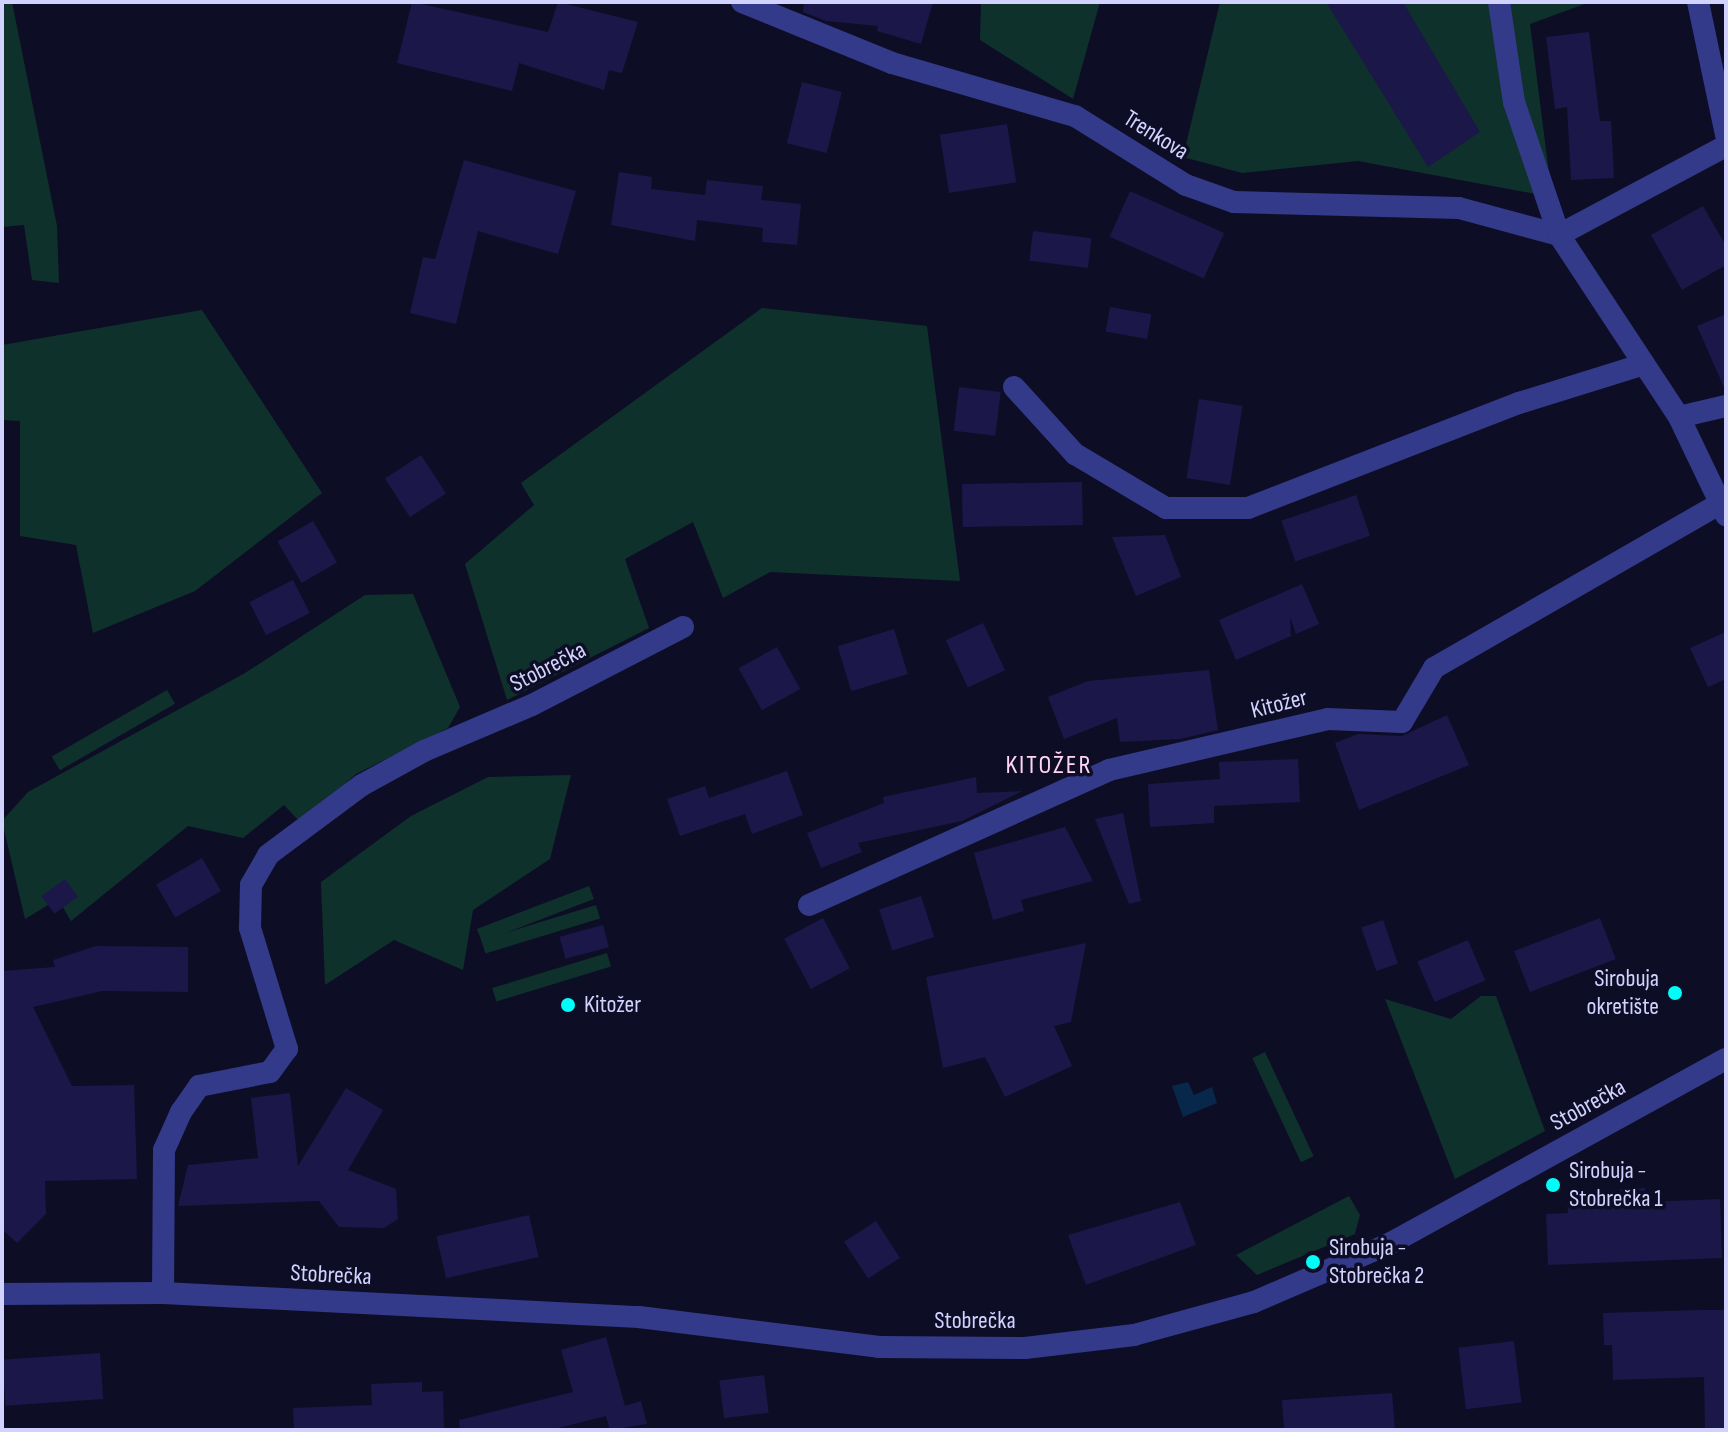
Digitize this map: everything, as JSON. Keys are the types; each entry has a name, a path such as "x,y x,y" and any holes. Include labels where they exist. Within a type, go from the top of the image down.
{"street":[{"name":"Trenkova","path":"742,2 892,63 1075,116 1186,185 1234,202 1459,208 1559,235"},
{"path":"1499,2 1514,102 1559,235 1641,365 1679,417 1722,510"},
{"path":"1698,2 1726,135"},
{"path":"1559,235 1726,146"},
{"path":"1014,387 1075,454 1166,508 1248,508 1519,403 1641,365"},
{"path":"1679,417 1726,406"},
{"name":"Kitožer","path":"809,905 1109,770 1328,719 1402,722 1434,668 1722,510"},
{"name":"Stobrečka","path":"163,1293 164,1150 181,1112 199,1086 270,1072 287,1049 250,928 251,885 268,855 411,758 683,627"},
{"name":"Stobrečka","path":"2,1294 163,1293 639,1317 879,1347 1025,1348 1134,1335 1254,1302 1391,1243 1726,1059"}],"green space":[{"path":"2,2 12,2 57,226 59,283 32,280 24,225 2,227"},
{"path":"981,2 1100,2 1073,99 980,40"},
{"path":"1220,2 1590,2 1530,24 1552,197 1358,161 1242,173 1183,157"},
{"path":"762,308 927,326 960,581 770,572 723,598 693,522 625,559 649,628 507,700 465,564 534,505 521,483"},
{"path":"202,310 322,493 195,591 93,633 76,545 20,536 20,421 2,420 2,345"},
{"path":"413,594 460,707 448,728 356,774 302,824 284,805 243,838 188,826 71,921 58,899 25,919 2,821 28,792 245,673 365,595"},
{"path":"167,690 175,704 60,770 52,756"},
{"path":"571,775 550,859 473,910 463,970 394,940 325,985 321,882 411,816 488,777"},
{"path":"589,886 594,899 482,942 477,929"},
{"path":"596,905 600,918 485,953 481,940"},
{"path":"607,953 611,966 496,1001 492,988"},
{"path":"1481,996 1496,996 1545,1131 1455,1179 1385,999 1451,1019"},
{"path":"1265,1052 1314,1156 1301,1162 1252,1058"},
{"path":"1349,1196 1360,1215 1355,1234 1257,1275 1236,1255"}],"water":[{"path":"1188,1082 1194,1095 1212,1087 1217,1103 1183,1117 1172,1086"}],"building":[{"path":"412,2 548,32 558,2 638,22 622,73 609,70 604,90 519,63 512,91 397,63"},
{"path":"804,2 933,2 921,44 877,31 878,26 826,21 803,12"},
{"path":"1326,2 1403,2 1480,132 1428,167"},
{"path":"1589,32 1600,121 1611,121 1614,178 1571,180 1567,107 1555,109 1546,37"},
{"path":"802,82 842,92 827,153 787,143"},
{"path":"1007,124 1016,182 949,193 940,135"},
{"path":"464,160 576,191 558,254 478,231 456,324 410,313 423,257 435,259"},
{"path":"619,172 652,177 651,189 705,195 707,180 763,186 761,200 801,204 797,245 762,242 763,228 697,220 695,241 611,225"},
{"path":"1130,191 1224,233 1204,279 1110,237"},
{"path":"1703,206 1726,246 1726,265 1682,290 1651,235"},
{"path":"1033,231 1092,238 1088,268 1029,261"},
{"path":"1110,307 1151,314 1147,339 1106,332"},
{"path":"1726,314 1726,392 1697,326"},
{"path":"959,387 1001,392 995,436 954,431"},
{"path":"1199,399 1242,406 1230,485 1186,478"},
{"path":"421,455 446,494 410,517 385,478"},
{"path":"1082,482 1083,525 963,527 962,484"},
{"path":"1356,495 1370,536 1295,561 1281,521"},
{"path":"313,521 337,563 301,583 277,542"},
{"path":"1165,535 1181,577 1136,596 1112,537"},
{"path":"293,580 310,613 266,635 249,602"},
{"path":"1302,584 1319,624 1296,634 1290,617 1291,636 1236,660 1219,620"},
{"path":"983,623 1005,670 968,687 946,640"},
{"path":"894,629 908,674 851,691 838,646"},
{"path":"1726,632 1726,679 1708,687 1690,648"},
{"path":"777,647 800,689 762,710 739,668"},
{"path":"1209,670 1218,730 1180,739 1120,742 1117,718 1064,739 1048,697 1088,681"},
{"path":"1447,715 1469,765 1359,810 1335,743 1358,734 1402,736"},
{"path":"1298,759 1300,802 1214,806 1214,823 1150,827 1148,784 1220,779 1219,762"},
{"path":"787,771 803,815 752,834 745,814 680,836 667,799 705,786 709,798"},
{"path":"976,777 977,793 1022,791 962,821 858,843 862,852 821,868 807,833 884,803 883,797"},
{"path":"1123,813 1141,901 1129,904 1095,819"},
{"path":"1065,827 1093,881 1021,900 1024,911 993,920 974,853"},
{"path":"202,858 221,891 175,917 156,884"},
{"path":"65,879 78,897 54,914 42,896"},
{"path":"921,896 934,937 892,950 879,910"},
{"path":"823,918 850,968 811,989 784,939"},
{"path":"1600,918 1616,959 1530,992 1514,951"},
{"path":"1383,920 1398,963 1376,971 1361,927"},
{"path":"603,925 609,947 565,959 560,937"},
{"path":"1468,940 1485,981 1435,1002 1417,961"},
{"path":"1086,943 1071,1022 1054,1026 1072,1066 1005,1097 985,1057 943,1068 926,977"},
{"path":"96,946 188,947 188,992 102,991 33,1007 72,1086 134,1085 137,1179 45,1181 46,1214 17,1243 2,1229 2,971 55,967 53,960"},
{"path":"346,1088 383,1110 348,1170 396,1189 398,1219 384,1228 339,1227 319,1201 178,1206 188,1165 258,1158 251,1098 290,1093 298,1166"},
{"path":"1645,1188 1646,1202 1720,1199 1722,1258 1548,1265 1546,1214 1568,1213 1567,1201 1620,1199 1620,1189"},
{"path":"1180,1202 1196,1245 1086,1285 1068,1235"},
{"path":"529,1215 539,1257 446,1278 436,1236"},
{"path":"876,1221 900,1258 868,1279 844,1242"},
{"path":"1726,1310 1726,1430 1705,1430 1704,1377 1613,1380 1612,1345 1604,1345 1603,1313"},
{"path":"606,1337 625,1406 641,1401 647,1424 610,1430 606,1416 550,1430 460,1430 459,1420 573,1392 561,1350"},
{"path":"1514,1341 1522,1403 1466,1409 1458,1348"},
{"path":"100,1353 103,1399 5,1406 2,1360"},
{"path":"764,1375 769,1413 724,1418 719,1380"},
{"path":"422,1382 422,1392 443,1391 444,1430 294,1430 293,1408 372,1405 371,1384"},
{"path":"1392,1393 1395,1430 1284,1430 1282,1400"}],"place":[{"name":"Sirobuja okretište","path":"1675,993"},
{"name":"Kitožer","path":"568,1005"},
{"name":"Sirobuja - Stobrečka 1","path":"1553,1185"},
{"name":"Sirobuja - Stobrečka 2","path":"1313,1262"}],"district":[{"name":"KITOŽER","path":"1049,766"}]}
